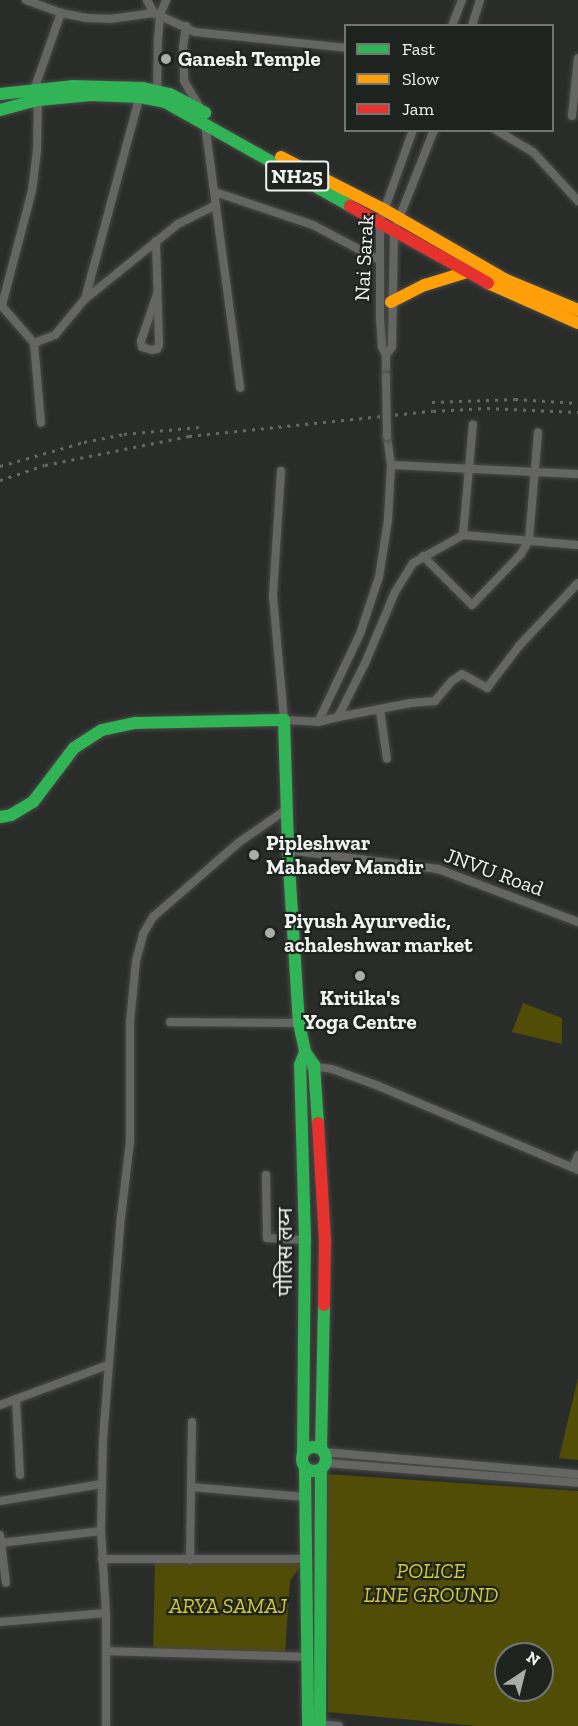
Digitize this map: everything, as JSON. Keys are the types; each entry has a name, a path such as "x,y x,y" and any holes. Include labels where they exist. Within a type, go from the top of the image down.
{"street":[{"path":"26,0 60,13 110,19 157,14 195,32 344,48"},
{"path":"147,0 157,14"},
{"path":"157,95 157,14 166,0"},
{"path":"453,24 462,0"},
{"path":"473,24 480,0"},
{"path":"41,423 34,342 1,304 32,192 37,152 36,93 60,13"},
{"path":"186,26 183,47 184,81 204,118 240,388"},
{"path":"573,116 578,58"},
{"name":"NH25","path":"0,94 36,93 72,86 157,95 170,93 204,118 466,272 503,292 578,323"},
{"path":"84,300 141,92"},
{"name":"NH25","path":"0,110 36,93"},
{"name":"NH25","path":"204,118 383,209 504,279 578,310"},
{"name":"Nai Sarak","path":"318,722 360,633 379,577 388,520 392,465 387,436 386,355 381,333 380,222 412,132"},
{"name":"Nai Sarak","path":"386,355 392,347 394,231 433,132"},
{"path":"499,132 533,152 578,201"},
{"path":"215,192 313,225 379,260"},
{"path":"34,342 55,335 84,300 178,224 216,205"},
{"path":"156,242 158,294 159,345 157,349 152,350 140,344 158,294"},
{"path":"391,302 425,285 466,272"},
{"path":"463,535 472,424"},
{"path":"423,556 472,605 521,554 529,540 538,432"},
{"path":"392,465 578,474"},
{"path":"281,471 273,596 284,720 288,850 300,1023 305,1052 314,1065"},
{"path":"338,717 366,661 395,592 412,562 463,535 578,545"},
{"path":"0,817 11,815 33,801 74,748 102,730 136,723 284,720 318,722 411,703 435,701 452,681 462,674 487,688 519,646 578,583"},
{"path":"380,710 387,759"},
{"path":"106,1726 106,1613 101,1531 102,1484 108,1365 130,1142 130,1022 136,961 143,934 153,917 238,843 287,809"},
{"name":"JNVU Road","path":"288,850 438,869 578,922"},
{"path":"170,1022 300,1023"},
{"name":"पोलिस लय्न","path":"303,1453 305,1240 300,1065 305,1052"},
{"path":"300,1065 314,1065 376,1085 575,1169 578,1155"},
{"name":"पोलिस लय्न","path":"314,1065 325,1241 323,1458 314,1725"},
{"path":"266,1175 267,1238 305,1240"},
{"path":"0,1405 108,1365"},
{"path":"16,1399 20,1475"},
{"path":"190,1560 192,1422"},
{"path":"339,1726 314,1725 307,1657 303,1453 314,1446 323,1458 578,1483"},
{"path":"305,1468 313,1471 323,1458"},
{"path":"323,1458 578,1474"},
{"path":"0,1501 102,1484"},
{"path":"191,1487 305,1497"},
{"path":"6,1583 0,1540 101,1531"},
{"path":"102,1559 306,1559"},
{"path":"0,1622 106,1613"},
{"path":"106,1651 307,1657"}],"green space":[{"path":"523,1003 562,1018 562,1044 512,1032"},
{"path":"578,1378 578,1460 559,1458"},
{"name":"POLICE LINE GROUND","path":"326,1474 578,1491 578,1726 476,1726 328,1712"},
{"name":"ARYA SAMAJ","path":"155,1560 304,1561 290,1581 285,1653 153,1652"}],"railway":[{"path":"432,402 515,399 578,403"},
{"path":"0,480 45,465 189,436 433,411 487,408 578,412"},
{"path":"0,466 84,442 124,434 199,427"}],"traffic: fast":[{"path":"0,94 72,86 143,88 170,94 205,113"},
{"path":"0,110 38,100 92,95 140,97 165,102 350,206"},
{"path":"0,817 11,815 33,802 74,748 102,730 136,723 284,720 288,850 299,1023 305,1052 314,1065 318,1123"},
{"path":"303,1453 305,1240 300,1065 305,1052"},
{"path":"321,1449 324,1305"},
{"path":"314,1447 323,1450 326,1459 323,1468 314,1471 305,1468 302,1459 305,1450 314,1447"},
{"path":"305,1468 308,1726"},
{"path":"320,1726 321,1469"}],"traffic: slow":[{"path":"281,157 383,209 504,279 578,310"},
{"path":"391,302 425,285 467,272"},
{"path":"488,283 578,323"}],"traffic: jam":[{"path":"350,206 488,283"},
{"path":"318,1123 325,1241 324,1305"}],"place":[{"name":"Ganesh Temple","path":"166,59"},
{"name":"Pipleshwar Mahadev Mandir","path":"254,855"},
{"name":"Piyush Ayurvedic, achaleshwar market","path":"270,933"},
{"name":"Kritika's Yoga Centre","path":"360,976"}]}
